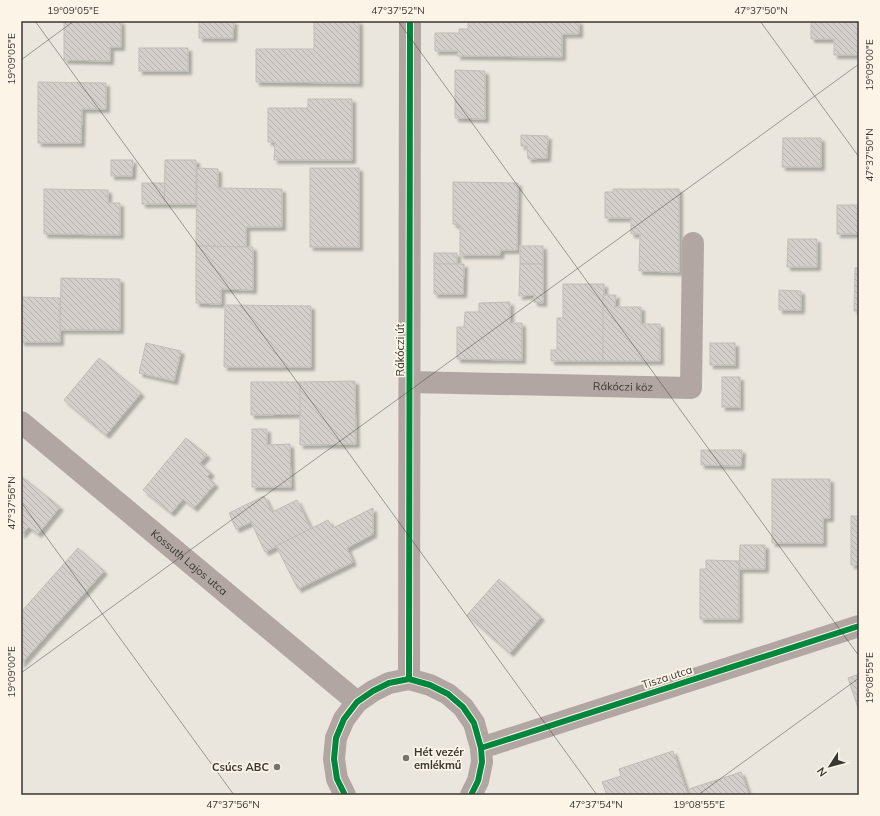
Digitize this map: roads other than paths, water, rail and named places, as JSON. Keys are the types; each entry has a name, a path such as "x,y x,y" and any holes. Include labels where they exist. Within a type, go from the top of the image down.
{"street":[{"name":"Rákóczi út","path":"409,679 410,21"},
{"name":"Rákóczi köz","path":"410,382 691,388 693,243"},
{"name":"Kossuth Lajos utca","path":"21,422 357,702"},
{"name":"Tisza utca","path":"481,748 859,626"},
{"path":"345,795 337,779 334,759 336,738 344,719 357,702 373,691 389,683 409,679 448,694 463,707 474,723 481,748 482,762 478,781 471,795"}],"place":[{"name":"Hét vezér emlékmű","path":"406,758"},
{"name":"Csúcs ABC","path":"277,767"}]}
